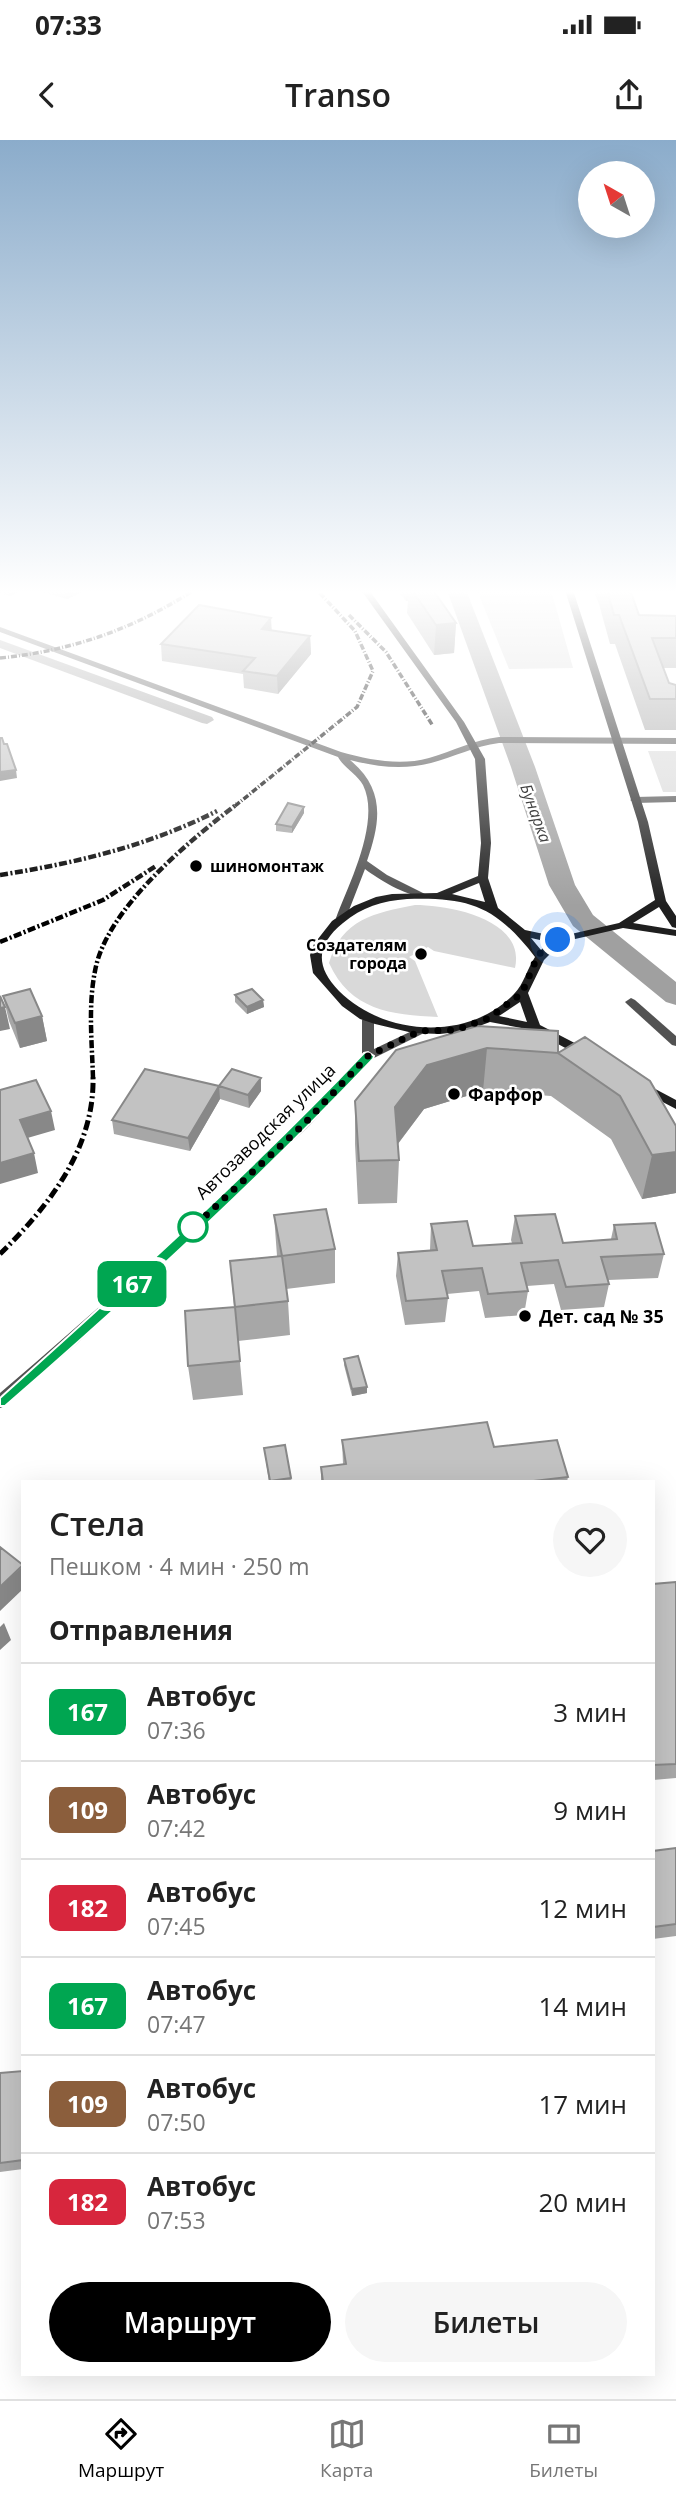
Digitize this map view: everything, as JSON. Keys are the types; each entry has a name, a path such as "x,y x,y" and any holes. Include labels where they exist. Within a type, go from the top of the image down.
{"main road":[{"path":"441,695 460,722 480,759 486,843 484,878 493,909"},
{"path":"601,695 635,800 661,901 676,925"},
{"path":"441,895 484,878"},
{"path":"538,955 523,933 493,909 441,895 420,894 377,899 341,918 326,933 316,952 316,967 325,984 349,1007 368,1020 420,1031 456,1030 489,1018 522,993 538,955 558,940 618,926 661,901"},
{"path":"618,926 676,933"},
{"path":"523,933 558,940"},
{"path":"522,993 535,1027"},
{"path":"489,1018 535,1027 594,1059"},
{"path":"629,1078 676,1105"}],"street":[{"path":"180,695 338,754 372,763 401,765 428,761 471,743 501,740 676,741"},
{"path":"338,754 360,774 370,791 373,812 362,862 341,918"},
{"path":"635,800 676,799"},
{"path":"362,862 383,877 420,894"},
{"path":"631,1002 676,1042"},
{"path":"368,1020 368,1056 420,1031"},
{"name":"Автозаводская улица","path":"0,1402 75,1337 303,1125 368,1056"}],"shaded area":[{"path":"648,751 676,751 676,792 663,792"},
{"path":"415,905 464,912 497,927 509,937 515,951 515,968 434,951 428,947 409,957 415,961 438,1017 388,1011 360,1000 348,991 329,963 335,948 351,927 373,915"}],"building":[{"path":"649,695 676,695 676,699 650,699"},
{"path":"0,738 7,744 16,770 0,772"},
{"path":"288,803 304,807 292,827 276,824"},
{"path":"30,989 42,1016 15,1023 3,996"},
{"path":"252,989 263,1000 247,1007 235,995"},
{"path":"477,1026 558,1031 558,1053 487,1048 427,1065 395,1107 399,1160 359,1161 355,1101 396,1050"},
{"path":"585,1037 650,1081 676,1126 676,1152 652,1155 620,1096 558,1053"},
{"path":"145,1069 219,1086 188,1138 112,1120"},
{"path":"232,1069 261,1078 248,1095 219,1086"},
{"path":"36,1080 51,1111 20,1120 34,1153 0,1163 0,1090"},
{"path":"326,1209 335,1249 282,1256 274,1215"},
{"path":"555,1214 563,1243 617,1239 614,1225 655,1223 664,1254 601,1257 609,1284 566,1287 558,1260 521,1263 528,1291 488,1294 482,1268 442,1271 448,1298 406,1301 398,1253 437,1250 431,1224 467,1221 473,1246 522,1243 515,1216"},
{"path":"282,1256 288,1301 235,1307 230,1261"},
{"path":"235,1307 240,1361 188,1366 185,1311"},
{"path":"358,1356 367,1387 352,1389 344,1359"},
{"path":"487,1422 494,1447 557,1440 568,1477 542,1480 323,1480 321,1467 346,1464 342,1440"},
{"path":"285,1445 291,1478 270,1480 264,1448"},
{"path":"0,1547 21,1563 21,1567 0,1587"},
{"path":"676,1582 676,1764 655,1765 655,1584"},
{"path":"676,1848 676,1924 655,1927 655,1851"},
{"path":"21,2071 21,2160 0,2163 0,2073"}],"waterway":[{"path":"140,695 207,720"},
{"name":"Бунарка","path":"496,695 562,885 582,920 676,996"}],"railway":[{"path":"235,806 357,707 362,695"},
{"path":"414,695 433,726"},
{"path":"93,1077 92,998 95,971 102,948 115,924 152,878 237,804"},
{"path":"0,875 111,852 165,834 217,811"},
{"path":"0,942 103,900 156,866"},
{"path":"0,1254 35,1216 66,1174 86,1127 92,1102 93,1077"}],"bus line":[{"name":"167","path":"0,1402 75,1337 303,1125 368,1056"}],"place":[{"name":"шиномонтаж","path":"196,866"},
{"name":"Создателям города","path":"421,954"},
{"name":"Фарфор","path":"454,1094"},
{"name":"Дет. сад № 35","path":"525,1316"}],"route":[{"path":"193,1227 186,1234 303,1125 368,1056 420,1031 456,1030 489,1018 522,993 538,955 558,940"}]}
